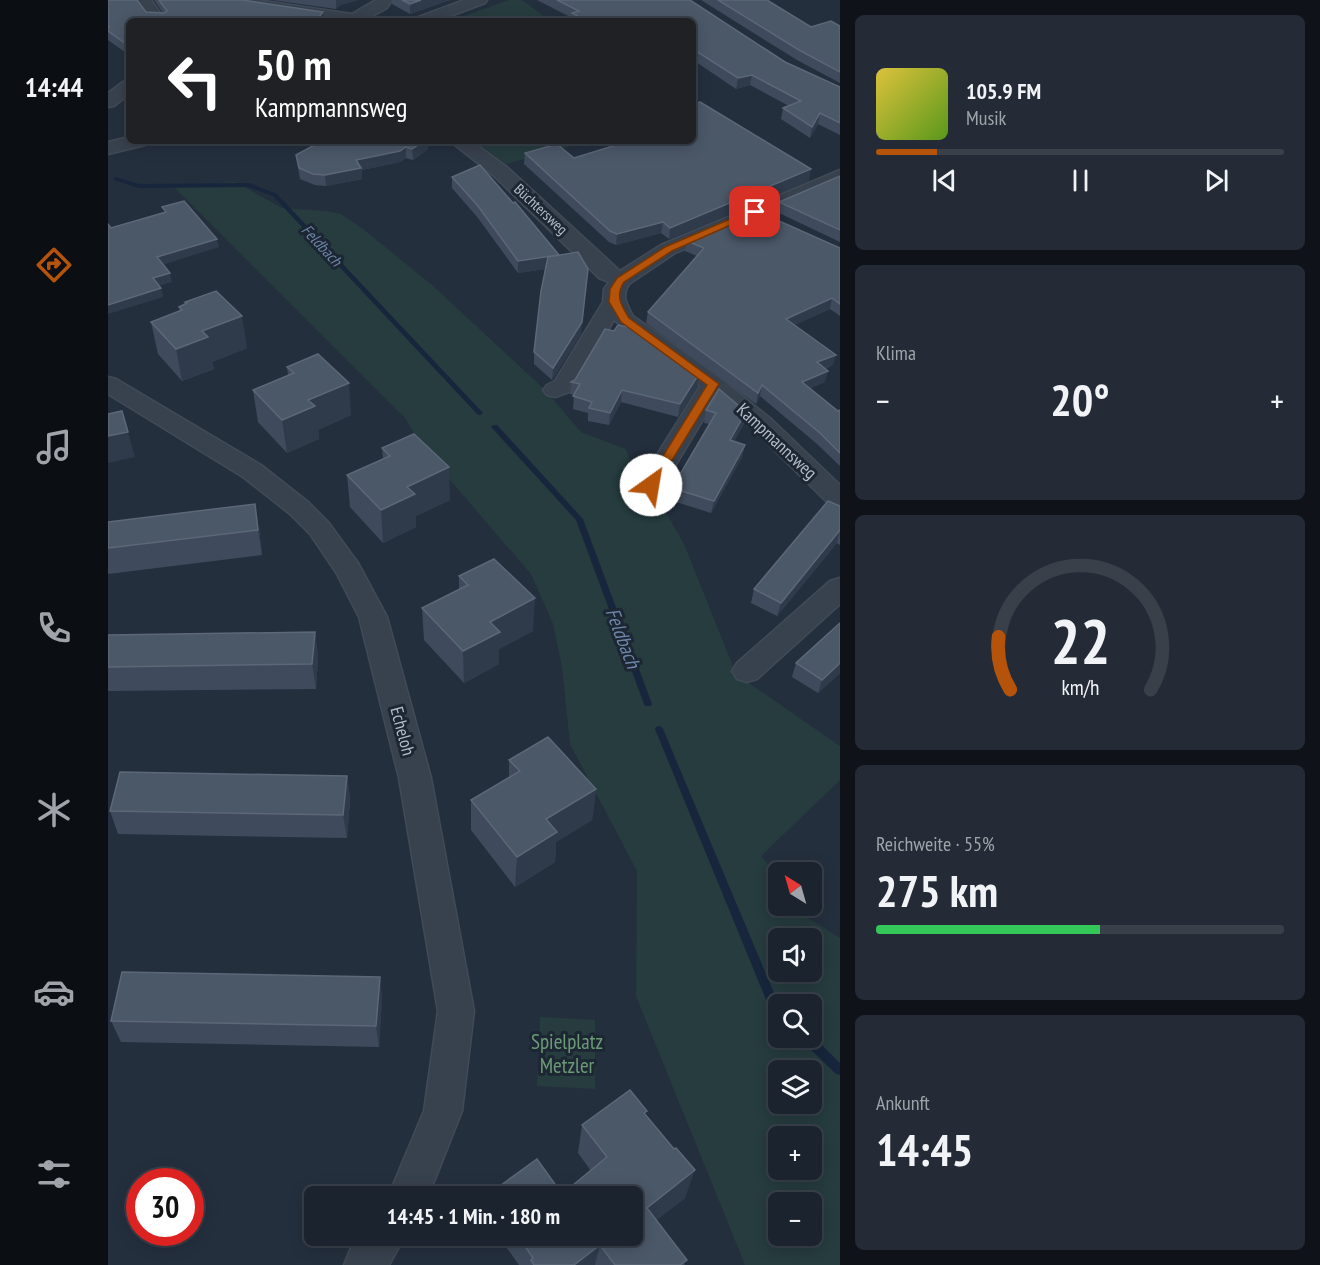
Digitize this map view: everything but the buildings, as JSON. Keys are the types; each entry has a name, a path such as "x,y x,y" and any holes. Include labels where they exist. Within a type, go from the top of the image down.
{"street":[{"path":"143,0 156,18"},
{"path":"226,0 346,18"},
{"path":"362,18 381,5 384,0"},
{"path":"430,18 479,0"},
{"path":"108,102 126,88"},
{"path":"108,148 126,144"},
{"name":"Büchtersweg","path":"463,144 500,171 607,273 617,291"},
{"path":"555,390 564,386 617,291 668,249 840,176"},
{"path":"755,212 782,224"},
{"name":"Kampmannsweg","path":"617,291 625,320 713,384 762,424 840,500"},
{"name":"Echeloh","path":"108,384 252,471 299,508 319,528 348,570 373,617 415,778 456,1011 443,1111 412,1186"},
{"path":"651,485 713,384"},
{"path":"747,671 839,590"},
{"path":"365,1265 379,1246"}],"green space":[{"path":"509,0 522,0 547,18 458,18"},
{"path":"477,144 579,144 506,164"},
{"path":"235,182 282,208 341,214 432,285 544,389 581,432 626,449 638,479 653,490 684,544 736,674 840,746 840,780 761,856 768,864 768,916 805,916 840,938 840,1265 745,1265 636,996 637,871 570,744 562,667 553,624 531,574 424,450 405,418 174,187"},
{"name":"Spielplatz Metzler","path":"540,1017 595,1020 595,1089 537,1086"}],"waterway":[{"name":"Feldbach","path":"116,179 139,186 249,185 275,195 480,413"},
{"name":"Feldbach","path":"495,427 579,519 648,704"},
{"name":"Feldbach","path":"659,729 769,994"},
{"name":"Feldbach","path":"817,1048 840,1070"}],"route":[{"path":"651,485 713,384 625,320 614,302 615,289 621,280 668,249 755,212"}]}
